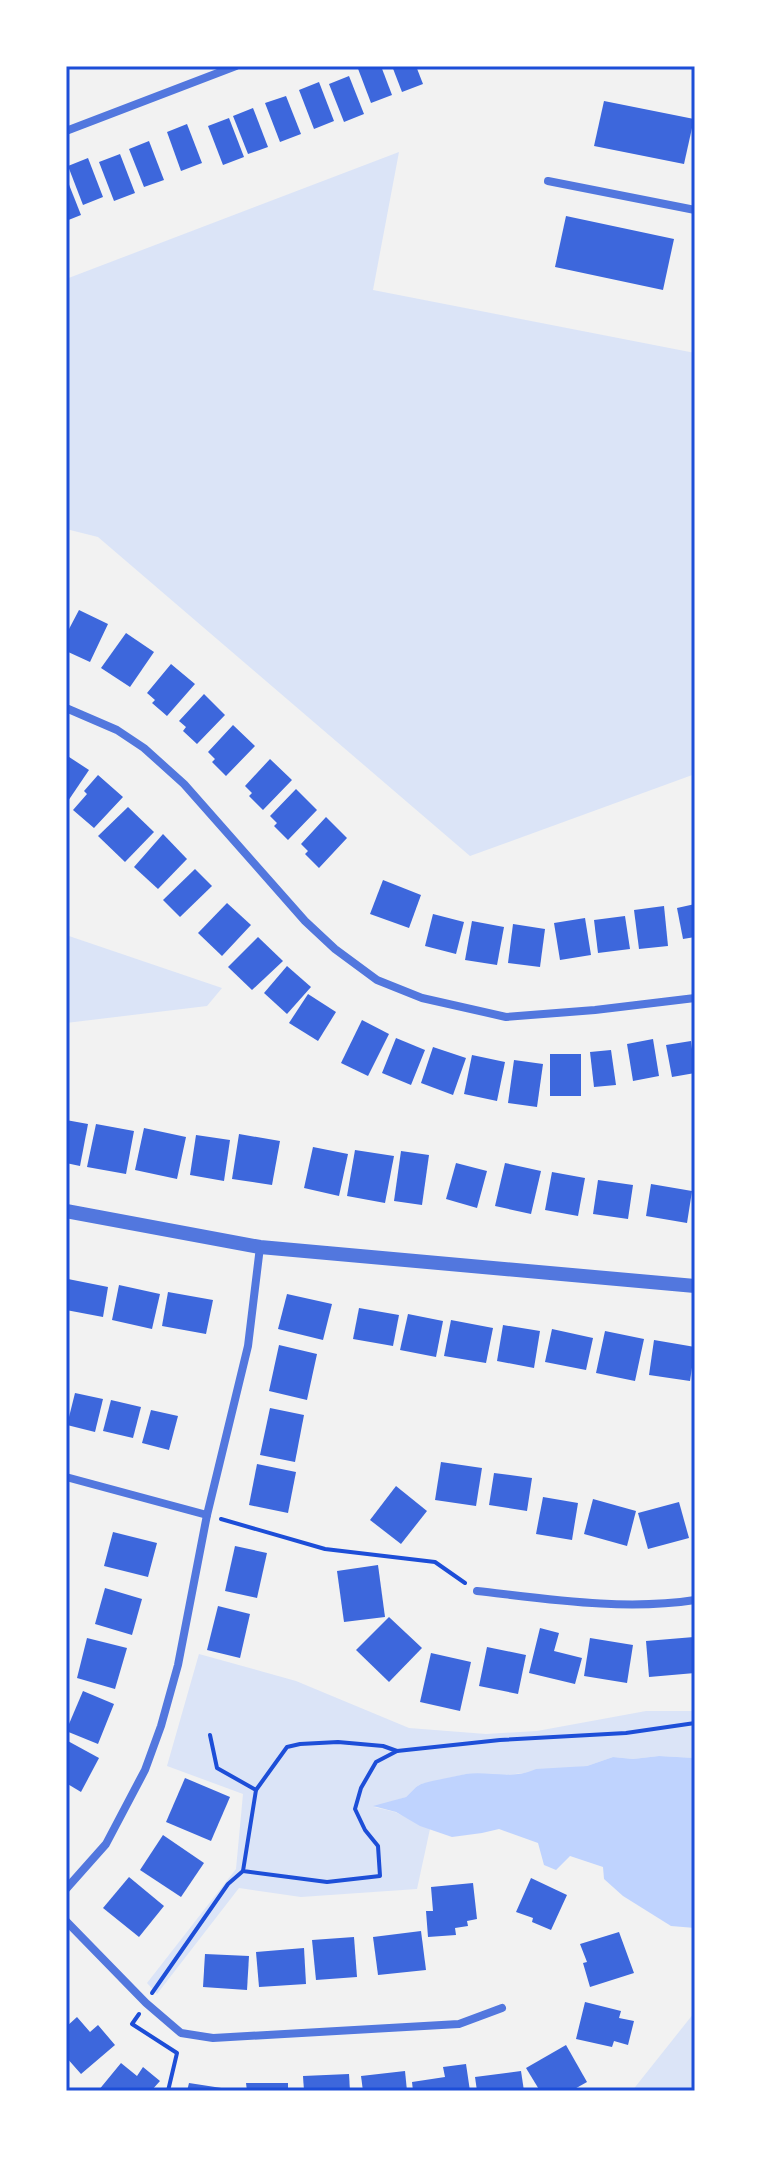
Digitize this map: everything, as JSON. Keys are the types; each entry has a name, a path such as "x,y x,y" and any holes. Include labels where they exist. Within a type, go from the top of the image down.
{"street":[{"path":"66,131 234,66"},
{"path":"548,181 695,210"},
{"path":"66,708 117,730 144,748 184,784 305,921 335,949 377,980 422,998 506,1017 695,998"},
{"path":"66,1211 260,1247 695,1286"},
{"path":"66,1889 106,1844 145,1770 161,1726 178,1665 207,1515 248,1346 260,1247"},
{"path":"66,1477 207,1515"},
{"path":"477,1591 664,1605 695,1600"},
{"path":"66,1921 146,2003 181,2033 213,2038 459,2024 502,2008"}],"path":[{"path":"207,1515 325,1549 435,1562 477,1591"},
{"path":"243,1871 327,1882 380,1876 378,1846 365,1830 355,1809 361,1788 376,1762 397,1751 500,1740 626,1733 695,1723"},
{"path":"210,1735 217,1768 256,1790"},
{"path":"168,2091 177,2053 132,2024 228,1884 243,1871 256,1790 287,1747 338,1742 383,1746 397,1751"}],"shaded area":[{"path":"399,152 373,290 695,353 695,774 470,856 98,537 66,529 66,279"},
{"path":"66,935 222,988 207,1006 66,1023"},
{"path":"199,1654 296,1681 409,1728 486,1734 537,1731 646,1711 695,1711 695,1758 613,1757 587,1766 496,1776 467,1774 421,1784 406,1797 374,1807 395,1812 430,1829 417,1889 301,1897 239,1888 157,1994 147,1983 236,1869 243,1794 167,1766"},
{"path":"694,2013 695,2091 632,2091"}],"water":[{"path":"659,1756 695,1758 695,1928 671,1926 623,1896 604,1879 603,1867 570,1856 556,1870 544,1865 538,1843 499,1829 452,1837 420,1826 396,1812 373,1806 406,1797 421,1784 466,1774 509,1775 536,1769 587,1766 613,1757 633,1759"}],"building":[{"path":"357,66 381,66 392,95 371,103"},
{"path":"392,66 416,66 423,84 402,92"},
{"path":"349,76 364,114 344,122 329,84"},
{"path":"319,82 334,121 314,129 299,90"},
{"path":"286,96 301,134 280,142 265,103"},
{"path":"604,101 694,119 684,164 594,146"},
{"path":"253,108 268,147 248,154 233,116"},
{"path":"229,118 244,157 223,165 208,126"},
{"path":"187,124 202,163 181,171 167,132"},
{"path":"149,141 164,180 144,187 129,149"},
{"path":"120,154 135,193 114,201 99,162"},
{"path":"88,158 103,197 83,205 68,166"},
{"path":"66,177 81,215 66,221"},
{"path":"566,216 674,239 663,290 555,267"},
{"path":"79,610 108,624 90,662 66,651 66,631"},
{"path":"126,633 154,652 130,687 101,668"},
{"path":"171,664 195,684 167,716 152,703 155,700 147,693"},
{"path":"204,694 225,715 197,744 183,731 186,727 179,721"},
{"path":"233,725 255,746 226,776 212,762 215,759 208,752"},
{"path":"66,755 89,770 66,804"},
{"path":"270,759 292,780 263,810 249,796 252,793 245,786"},
{"path":"98,775 123,797 94,828 73,810"},
{"path":"296,789 317,810 288,840 274,826 277,823 270,816"},
{"path":"128,807 154,832 125,862 98,836"},
{"path":"326,817 347,838 319,868 305,854 308,851 301,844"},
{"path":"163,834 187,859 158,889 134,867"},
{"path":"195,869 212,886 180,917 163,900"},
{"path":"383,880 421,895 409,928 370,914"},
{"path":"227,903 251,925 222,956 198,933"},
{"path":"695,904 695,937 683,939 677,908"},
{"path":"664,906 668,946 639,949 634,910"},
{"path":"433,914 464,922 456,954 425,946"},
{"path":"625,916 630,949 598,953 594,920"},
{"path":"585,918 591,955 560,960 554,923"},
{"path":"472,921 504,927 497,965 465,960"},
{"path":"513,924 545,929 540,967 508,963"},
{"path":"258,937 283,961 252,990 228,967"},
{"path":"287,966 311,987 287,1014 264,993"},
{"path":"308,994 336,1012 318,1041 289,1023"},
{"path":"362,1020 389,1034 368,1076 341,1063"},
{"path":"396,1038 425,1050 411,1085 382,1073"},
{"path":"653,1039 659,1076 633,1081 627,1044"},
{"path":"691,1041 695,1073 672,1077 666,1045"},
{"path":"433,1047 466,1058 453,1095 421,1083"},
{"path":"611,1050 616,1085 594,1087 590,1052"},
{"path":"550,1054 581,1054 581,1096 550,1096"},
{"path":"472,1055 505,1062 497,1101 464,1094"},
{"path":"514,1060 543,1064 537,1107 508,1103"},
{"path":"66,1120 88,1124 80,1166 66,1163"},
{"path":"96,1124 134,1131 126,1174 87,1167"},
{"path":"144,1128 186,1137 177,1179 135,1170"},
{"path":"239,1134 280,1141 272,1185 232,1179"},
{"path":"196,1135 230,1140 224,1181 190,1175"},
{"path":"313,1147 348,1154 339,1196 304,1188"},
{"path":"355,1150 394,1156 385,1203 347,1196"},
{"path":"401,1151 429,1155 422,1205 394,1201"},
{"path":"456,1163 487,1171 477,1208 446,1199"},
{"path":"505,1163 541,1171 531,1214 495,1206"},
{"path":"552,1172 585,1178 578,1216 545,1210"},
{"path":"598,1180 633,1185 628,1219 593,1214"},
{"path":"651,1184 692,1191 687,1223 646,1216"},
{"path":"68,1279 108,1287 103,1317 66,1310"},
{"path":"119,1285 160,1294 152,1329 112,1320"},
{"path":"168,1292 213,1300 206,1334 162,1326"},
{"path":"287,1294 332,1304 323,1340 278,1329"},
{"path":"359,1308 399,1315 393,1346 353,1339"},
{"path":"408,1314 443,1321 436,1357 400,1350"},
{"path":"451,1320 493,1328 486,1363 444,1356"},
{"path":"503,1325 540,1331 534,1368 497,1361"},
{"path":"552,1329 593,1338 586,1370 545,1362"},
{"path":"605,1331 644,1339 635,1381 596,1373"},
{"path":"654,1340 695,1347 690,1381 649,1375"},
{"path":"279,1345 317,1354 307,1400 269,1391"},
{"path":"75,1393 103,1399 95,1432 67,1425"},
{"path":"111,1400 141,1407 133,1438 103,1431"},
{"path":"270,1408 304,1415 295,1462 260,1455"},
{"path":"151,1410 178,1416 169,1450 142,1443"},
{"path":"441,1462 482,1468 476,1506 435,1500"},
{"path":"257,1464 296,1472 288,1513 249,1505"},
{"path":"494,1473 532,1478 527,1511 489,1505"},
{"path":"396,1486 427,1511 401,1544 370,1520"},
{"path":"543,1497 578,1503 572,1540 536,1534"},
{"path":"593,1499 636,1511 627,1546 584,1534"},
{"path":"679,1502 689,1538 648,1549 638,1513"},
{"path":"113,1532 157,1543 148,1577 104,1566"},
{"path":"235,1546 267,1553 257,1598 225,1591"},
{"path":"378,1565 385,1617 344,1622 337,1571"},
{"path":"105,1588 142,1599 132,1635 95,1624"},
{"path":"218,1606 250,1614 240,1658 207,1650"},
{"path":"389,1617 422,1648 389,1682 356,1650"},
{"path":"540,1628 559,1633 554,1651 582,1658 575,1684 529,1673"},
{"path":"694,1637 695,1673 649,1677 646,1641"},
{"path":"87,1638 127,1648 115,1689 77,1678"},
{"path":"590,1638 633,1645 627,1683 584,1676"},
{"path":"487,1647 526,1655 518,1694 479,1686"},
{"path":"431,1653 471,1662 460,1711 420,1702"},
{"path":"83,1691 114,1704 98,1744 66,1731"},
{"path":"66,1740 99,1758 81,1792 66,1783"},
{"path":"185,1778 230,1797 211,1841 166,1822"},
{"path":"163,1835 204,1863 181,1897 140,1870"},
{"path":"129,1877 164,1906 139,1937 103,1908"},
{"path":"531,1878 567,1895 551,1930 532,1922 533,1918 516,1912"},
{"path":"473,1883 477,1919 467,1921 468,1926 455,1928 456,1935 428,1937 426,1911 433,1911 431,1887"},
{"path":"421,1931 426,1970 378,1975 373,1937"},
{"path":"619,1932 634,1973 590,1987 583,1963 587,1962 580,1944"},
{"path":"354,1937 357,1977 316,1980 312,1940"},
{"path":"304,1948 306,1984 259,1987 256,1952"},
{"path":"205,1954 249,1956 247,1990 203,1987"},
{"path":"585,2002 621,2011 619,2018 634,2021 628,2045 614,2041 612,2047 576,2039"},
{"path":"77,2017 90,2032 98,2025 115,2045 81,2074 66,2057 66,2027"},
{"path":"566,2045 587,2082 571,2091 540,2091 526,2068"},
{"path":"121,2063 137,2076 143,2067 160,2081 151,2091 98,2091"},
{"path":"466,2064 470,2091 413,2091 412,2082 445,2077 443,2067"},
{"path":"405,2071 407,2091 363,2091 361,2076"},
{"path":"521,2071 524,2091 477,2091 475,2077"},
{"path":"349,2074 350,2091 304,2091 303,2076"},
{"path":"189,2083 228,2089 187,2091"},
{"path":"246,2083 288,2083 288,2091 247,2091"}]}
